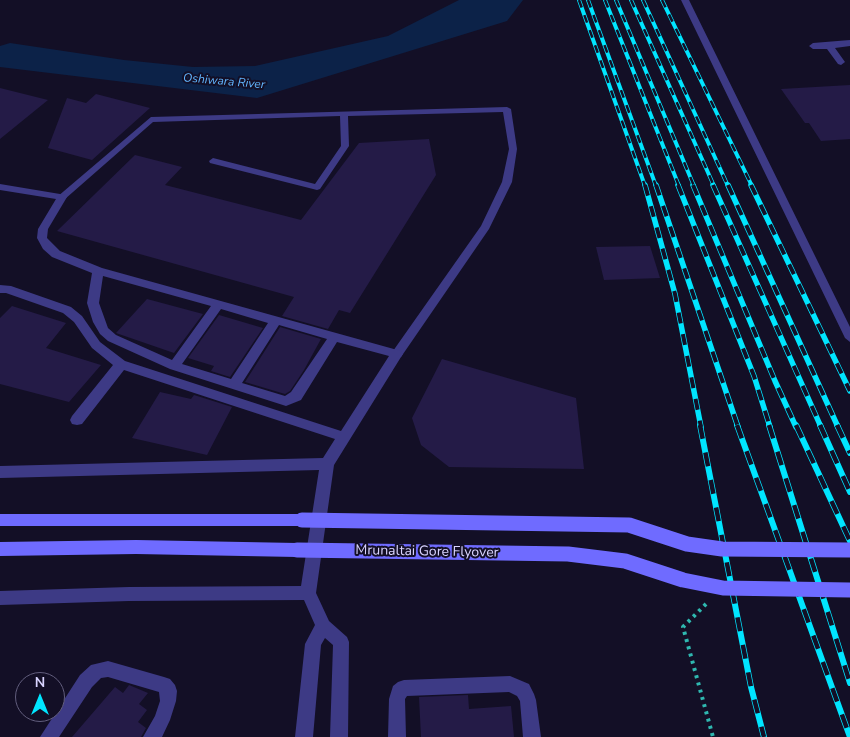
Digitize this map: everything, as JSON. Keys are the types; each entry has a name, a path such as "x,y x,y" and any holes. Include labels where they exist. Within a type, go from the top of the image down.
{"main road":[{"path":"0,520 302,520 629,525 687,544 722,549 850,550"},
{"name":"Mrunaltai Gore Flyover","path":"0,549 136,547 568,554 625,561 683,580 723,588 850,590"}],"street":[{"path":"813,46 850,43"},
{"path":"830,46 841,62"},
{"path":"0,188 62,197 42,229 42,238 47,246 56,254 98,271 397,354 327,464 308,593 323,626 341,642 338,737"},
{"path":"98,271 93,303 99,322 112,338 174,366 280,400 292,399 296,396 335,336"},
{"path":"0,289 7,289 67,310 78,319 96,345 121,364 344,437"},
{"path":"174,366 219,304"},
{"path":"234,385 276,320"},
{"path":"77,420 121,364"},
{"path":"0,472 327,464"},
{"path":"0,598 129,594 308,593"},
{"path":"304,737 313,644 323,626"},
{"path":"49,737 86,681 97,671 108,669 164,684 169,691 162,720 152,737"},
{"path":"397,737 397,699 399,692 404,688 510,684 523,690 528,700 532,737"}],"lane":[{"path":"685,0 850,338"},
{"path":"62,197 152,120 507,109 513,149 507,182 486,227 397,354"},
{"path":"213,160 317,187 345,146 344,114"}],"path":[{"path":"713,737 682,627 723,588"}],"water":[{"name":"Oshiwara River","path":"459,0 523,0 507,21 257,98 0,67 0,46 10,43 124,60 193,67 255,66 388,36"}],"building":[{"path":"850,85 850,139 821,141 809,123 805,123 781,89"},
{"path":"0,88 48,100 0,139"},
{"path":"96,94 150,108 92,160 48,148 67,98 86,103"},
{"path":"429,139 436,175 350,313 339,310 328,329 282,316 294,297 57,231 135,155 182,167 165,185 301,220 359,143"},
{"path":"650,246 660,278 604,280 596,247"},
{"path":"147,299 203,314 174,353 116,333"},
{"path":"12,306 66,323 46,348 101,365 69,402 0,384 0,318"},
{"path":"219,315 263,328 230,377 211,371 214,366 188,358"},
{"path":"280,327 321,339 304,370 290,391 285,394 245,382"},
{"path":"442,359 576,398 584,469 449,467 421,445 412,418"},
{"path":"160,392 191,399 194,395 232,407 207,455 132,438"},
{"path":"129,685 148,693 139,704 147,710 138,722 146,728 141,737 72,737 115,687 123,693"},
{"path":"468,695 469,709 511,706 514,737 421,737 419,697"}],"railway":[{"path":"579,0 645,186"},
{"path":"588,0 656,186"},
{"path":"605,0 679,186"},
{"path":"616,0 694,186"},
{"path":"631,0 714,186"},
{"path":"643,0 728,186"},
{"path":"662,0 752,186"},
{"path":"645,185 675,294 701,427"},
{"path":"656,185 738,427"},
{"path":"678,185 754,376 770,427"},
{"path":"693,185 796,427"},
{"path":"713,185 821,427"},
{"path":"728,185 838,427"},
{"path":"751,185 850,391"},
{"path":"700,425 751,687 764,737"},
{"path":"737,425 850,737"},
{"path":"769,425 850,683"},
{"path":"796,425 850,541"},
{"path":"820,425 850,492"},
{"path":"837,425 850,453"}]}
